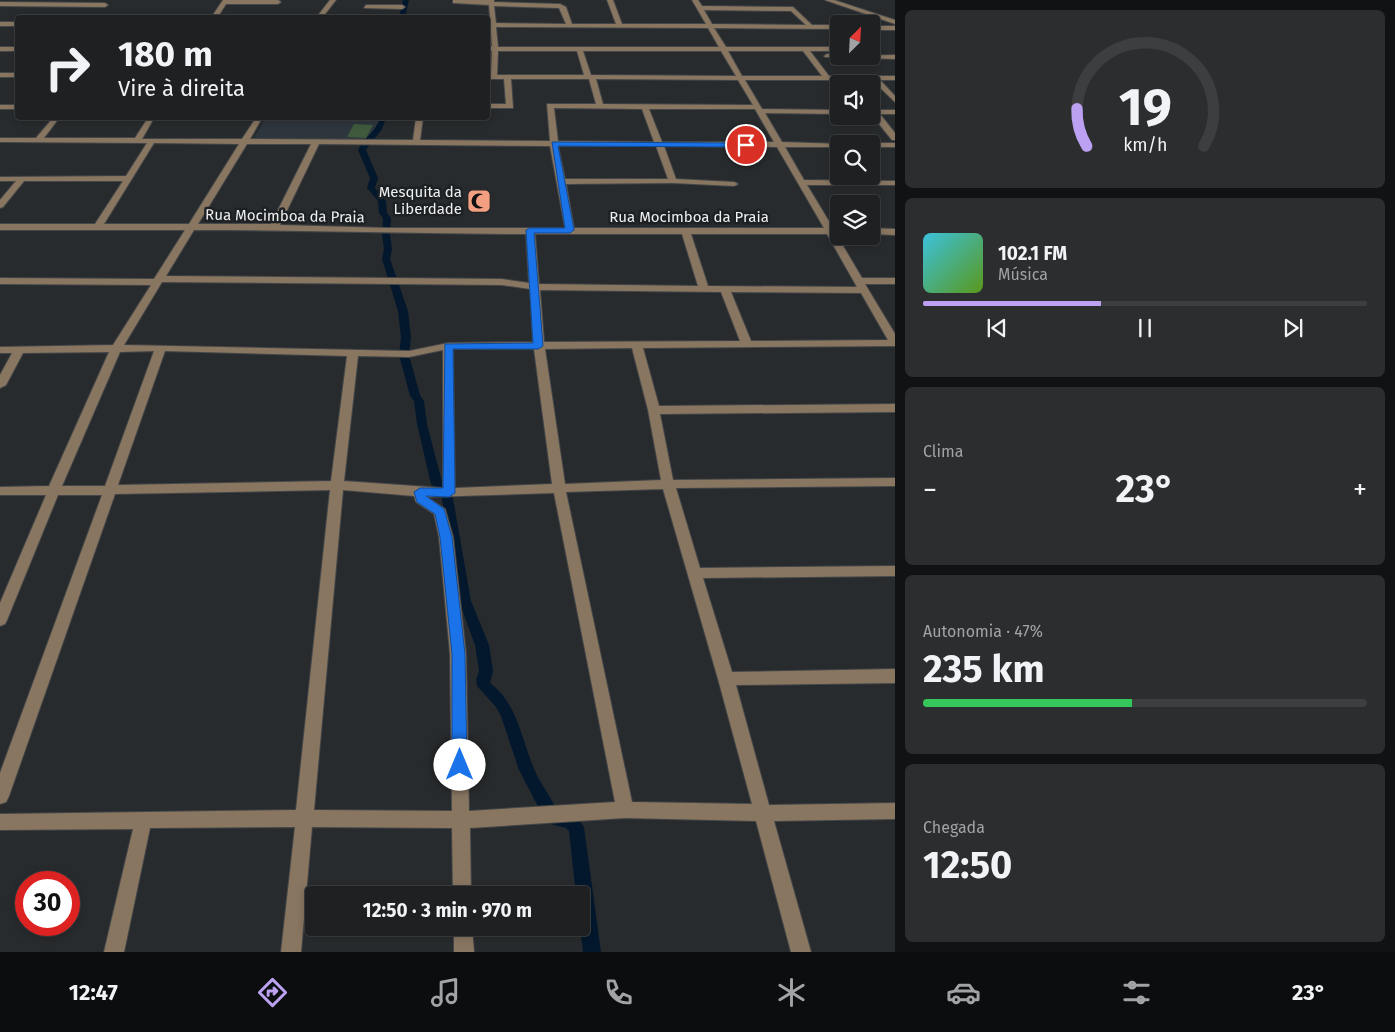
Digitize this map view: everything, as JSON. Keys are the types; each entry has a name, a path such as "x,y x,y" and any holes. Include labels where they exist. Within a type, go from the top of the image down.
{"street":[{"path":"324,9 321,7 325,0"},
{"path":"321,15 333,0"},
{"path":"366,7 402,10 404,0"},
{"path":"456,0 456,3 560,6 563,7 570,26"},
{"path":"610,0 620,26"},
{"path":"695,0 802,182 830,225"},
{"path":"828,0 892,21"},
{"path":"216,15 226,1 278,2"},
{"path":"0,4 107,3"},
{"path":"100,11 107,3"},
{"path":"491,3 491,77 827,78"},
{"path":"699,8 793,9 811,27"},
{"path":"0,24 15,24"},
{"path":"491,30 538,26 830,27"},
{"path":"538,26 539,33"},
{"path":"880,27 895,28"},
{"path":"541,41 543,48"},
{"path":"579,48 600,106"},
{"path":"0,49 15,49"},
{"path":"491,49 830,49"},
{"path":"805,49 827,78"},
{"path":"809,56 830,56"},
{"path":"880,57 895,57"},
{"path":"0,75 15,75"},
{"path":"0,84 9,75"},
{"path":"490,106 510,106 507,77"},
{"path":"880,78 895,78"},
{"path":"880,84 895,100"},
{"path":"570,230 554,144 550,106 830,112"},
{"path":"0,107 15,107"},
{"path":"645,107 673,181"},
{"path":"880,112 895,112"},
{"path":"38,140 54,120"},
{"path":"137,141 150,120"},
{"path":"0,620 54,490 116,349 258,120"},
{"path":"416,143 420,120"},
{"path":"880,120 895,138"},
{"path":"0,140 830,145"},
{"path":"98,227 152,141"},
{"path":"274,227 316,142"},
{"path":"880,145 895,145"},
{"path":"0,179 127,178"},
{"path":"0,205 22,179"},
{"path":"562,182 673,181 734,184"},
{"path":"802,182 895,183"},
{"name":"Rua Mocimboa da Praia","path":"0,227 274,227 386,231 830,231"},
{"path":"530,230 538,346 559,488 625,810"},
{"path":"880,231 895,232"},
{"path":"686,232 704,289"},
{"path":"0,350 160,348 409,354 448,346 895,343 859,281 841,245"},
{"path":"0,281 502,282 533,287 864,290"},
{"path":"859,281 895,281"},
{"path":"725,289 747,345"},
{"path":"448,346 449,493"},
{"path":"637,346 654,410 668,484 726,679 801,952"},
{"path":"0,796 160,348"},
{"path":"0,385 20,350"},
{"path":"291,952 337,485 353,354"},
{"path":"654,410 895,408"},
{"path":"0,491 337,485 449,493 668,484 895,482"},
{"path":"420,492 421,499 440,512 446,537 458,654 462,886"},
{"path":"694,573 895,571"},
{"path":"726,679 895,676"},
{"path":"0,822 303,818 460,820 625,810 763,813 895,811"},
{"path":"114,952 143,821"},
{"path":"463,936 464,952"}],"shaded area":[{"path":"265,120 382,120 375,133 367,141 253,140"}],"green space":[{"path":"354,124 373,125 366,138 347,137"}],"waterway":[{"path":"403,15 406,0"},
{"path":"382,120 379,129 366,142 362,150 374,178 371,188 382,201 383,213 387,218 386,234 388,249 386,259 403,311 406,337 404,355 415,396 419,401 422,424 437,484 446,493 465,601 482,645 486,671 483,680 484,686 501,703 507,713 527,770 549,811"},
{"path":"557,819 570,821 576,827 592,952"}],"place":[{"name":"Mesquita da Liberdade","path":"479,201"}],"route":[{"path":"460,765 458,654 446,537 440,512 421,499 420,492 449,493 448,346 538,346 530,254 530,230 570,230 554,144 746,145"}]}
